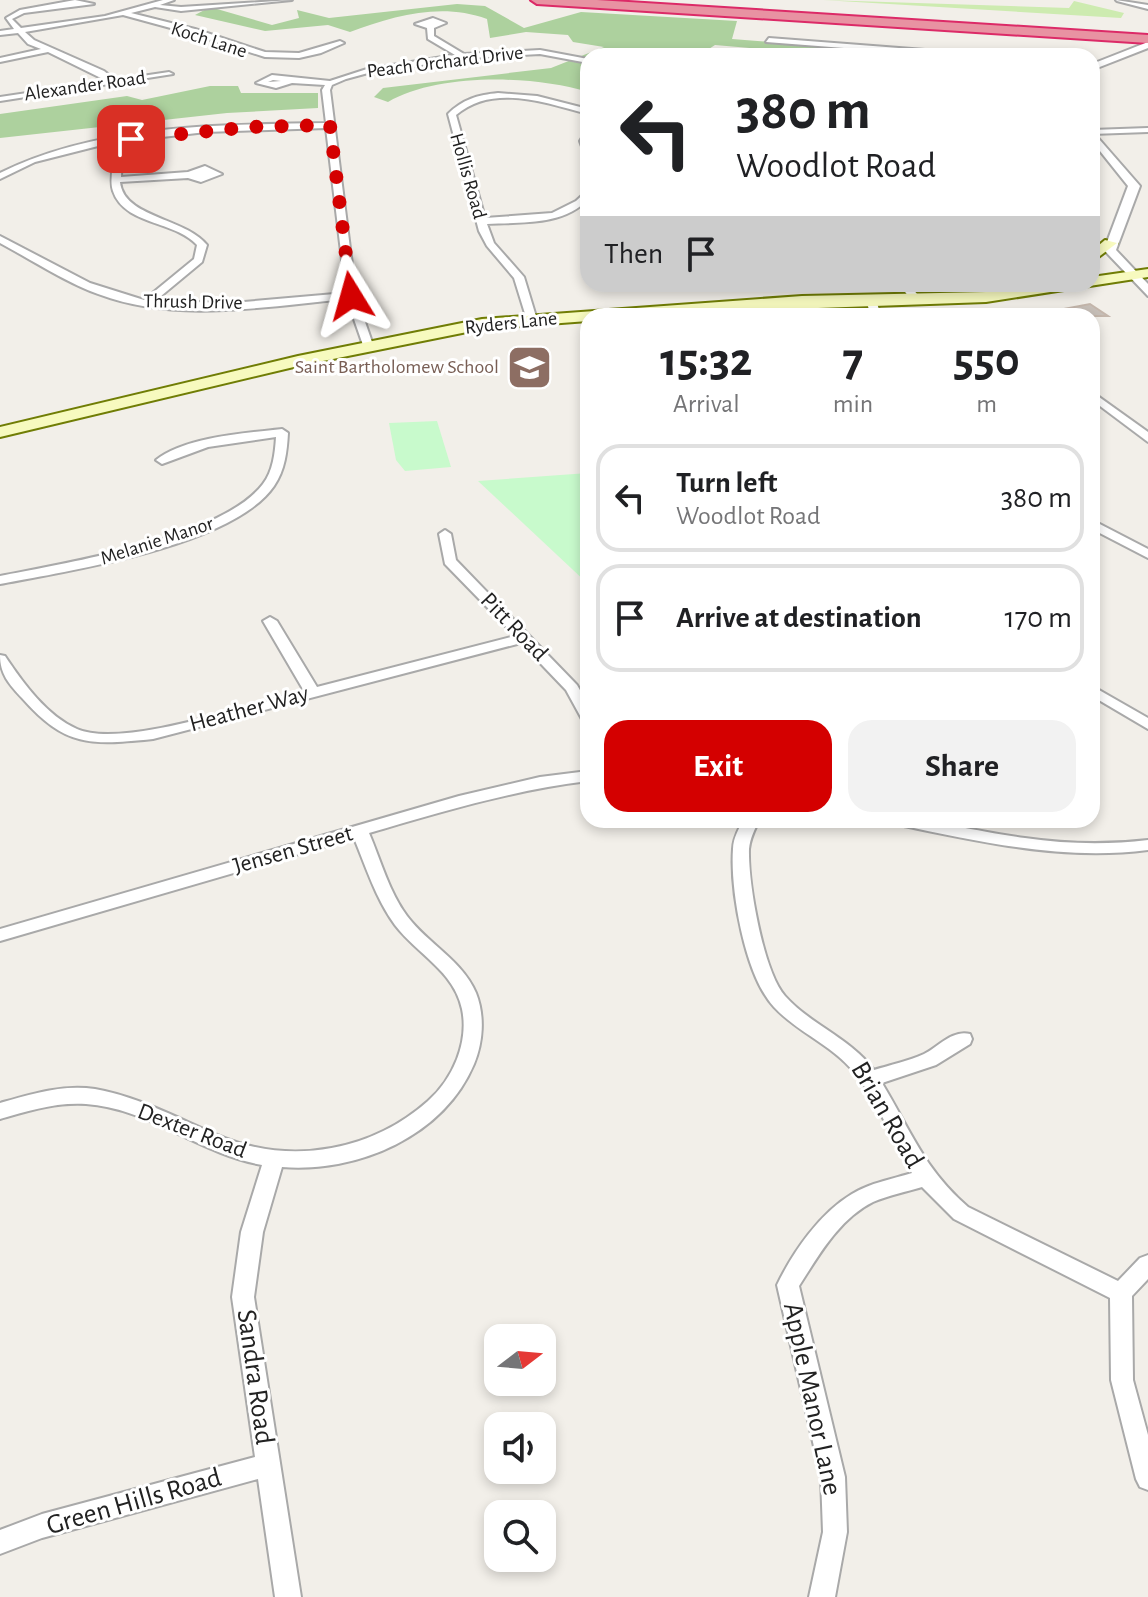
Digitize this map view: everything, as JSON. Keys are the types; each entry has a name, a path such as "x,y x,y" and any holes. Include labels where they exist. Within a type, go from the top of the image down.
{"highway":[{"path":"537,0 1148,31"},
{"path":"609,0 1148,31"},
{"path":"685,0 1148,31"},
{"path":"755,0 1148,31"}],"main road":[{"path":"1100,251 1110,243"},
{"path":"1100,281 1140,274"},
{"name":"Ryders Lane","path":"684,308 722,305 874,308 916,299 986,297 1017,292"},
{"name":"Ryders Lane","path":"0,432 368,345 482,324 580,316"}],"street":[{"path":"0,33 126,14 171,0"},
{"path":"152,7 181,9 289,0"},
{"path":"1119,0 1148,7"},
{"path":"70,5 22,11 8,19 31,42 101,73 113,82"},
{"path":"9,6 22,11"},
{"name":"Koch Lane","path":"126,14 190,31 262,57 296,58 340,43"},
{"path":"430,27 431,37 466,59"},
{"path":"769,40 873,48"},
{"path":"1100,63 1148,45"},
{"path":"0,60 47,50"},
{"name":"Peach Orchard Drive","path":"330,83 362,71 538,52 580,60"},
{"name":"Alexander Road","path":"0,99 169,74"},
{"path":"289,80 330,83 326,90 351,296 368,345"},
{"name":"Hollis Road","path":"532,320 519,277 490,244 452,119 455,110 482,99 519,96 548,99 580,109"},
{"path":"0,176 5,170 50,152 105,143 250,127 330,125"},
{"path":"1100,133 1148,130"},
{"path":"105,143 118,152 118,196 127,205 191,233 202,245 201,256 195,264 147,303"},
{"path":"1100,143 1134,186 1110,243 1112,256 1140,274 1148,292"},
{"path":"118,180 189,175"},
{"path":"481,221 558,214 580,200"},
{"name":"Thrush Drive","path":"0,239 6,247 107,294 147,303 192,306 351,296"},
{"path":"910,292 916,299"},
{"path":"1100,401 1148,438"},
{"name":"Melanie Manor","path":"0,580 89,563 230,517 266,489 281,459 282,433 224,439 182,450 162,460"},
{"path":"1100,528 1148,554"},
{"name":"Pitt Road","path":"445,534 450,561 572,688 580,703"},
{"path":"270,621 312,692"},
{"name":"Heather Way","path":"0,659 12,681 70,732 92,736 153,734 525,638"},
{"path":"1100,695 1148,724"},
{"name":"Jensen Street","path":"0,935 505,790 580,777"},
{"name":"Brian Road","path":"748,828 741,847 754,952 764,980 777,1000 850,1052 870,1079 924,1178 961,1213 1121,1293"},
{"path":"944,828 1067,850 1110,850 1148,845"},
{"name":"Dexter Road","path":"0,1111 68,1095 98,1098 134,1109 228,1148 274,1159 331,1157 365,1148 398,1134 437,1105 456,1081 468,1057 473,1019 463,985 448,965 401,921 359,830"},
{"path":"870,1079 929,1060 963,1039"},
{"name":"Sandra Road","path":"274,1159 252,1232 243,1297 288,1597"},
{"name":"Apple Manor Lane","path":"822,1597 835,1532 833,1477 788,1285 827,1227 848,1208 861,1198 924,1178"},
{"path":"1148,1264 1121,1293 1122,1380 1148,1479"},
{"name":"Green Hills Road","path":"0,1542 42,1526 268,1465"}],"green space":[{"path":"823,0 1069,8 1074,1 1124,13 1121,18"},
{"path":"457,4 485,6 524,28 581,12 737,21 732,39 849,48 715,45 710,48 601,48 604,47 573,42 568,35 526,32 490,38 487,19 435,11 400,16 350,32 328,25 265,31 195,15 210,7 272,25 299,18 297,10 329,18"},
{"path":"580,57 580,90 541,82 486,80 433,86 388,102 374,97 383,88 551,68"},
{"path":"210,86 238,86 241,93 318,93 318,108 227,113 0,138 0,114 127,96 142,100"},
{"path":"437,421 451,467 405,471 396,460 389,423"},
{"path":"580,474 580,577 478,481"}],"building":[{"path":"1090,304 1096,308 1069,308"}],"place":[{"name":"Saint Bartholomew School","path":"530,367"}],"route":[{"path":"131,139 250,127 330,125 351,296"}]}
